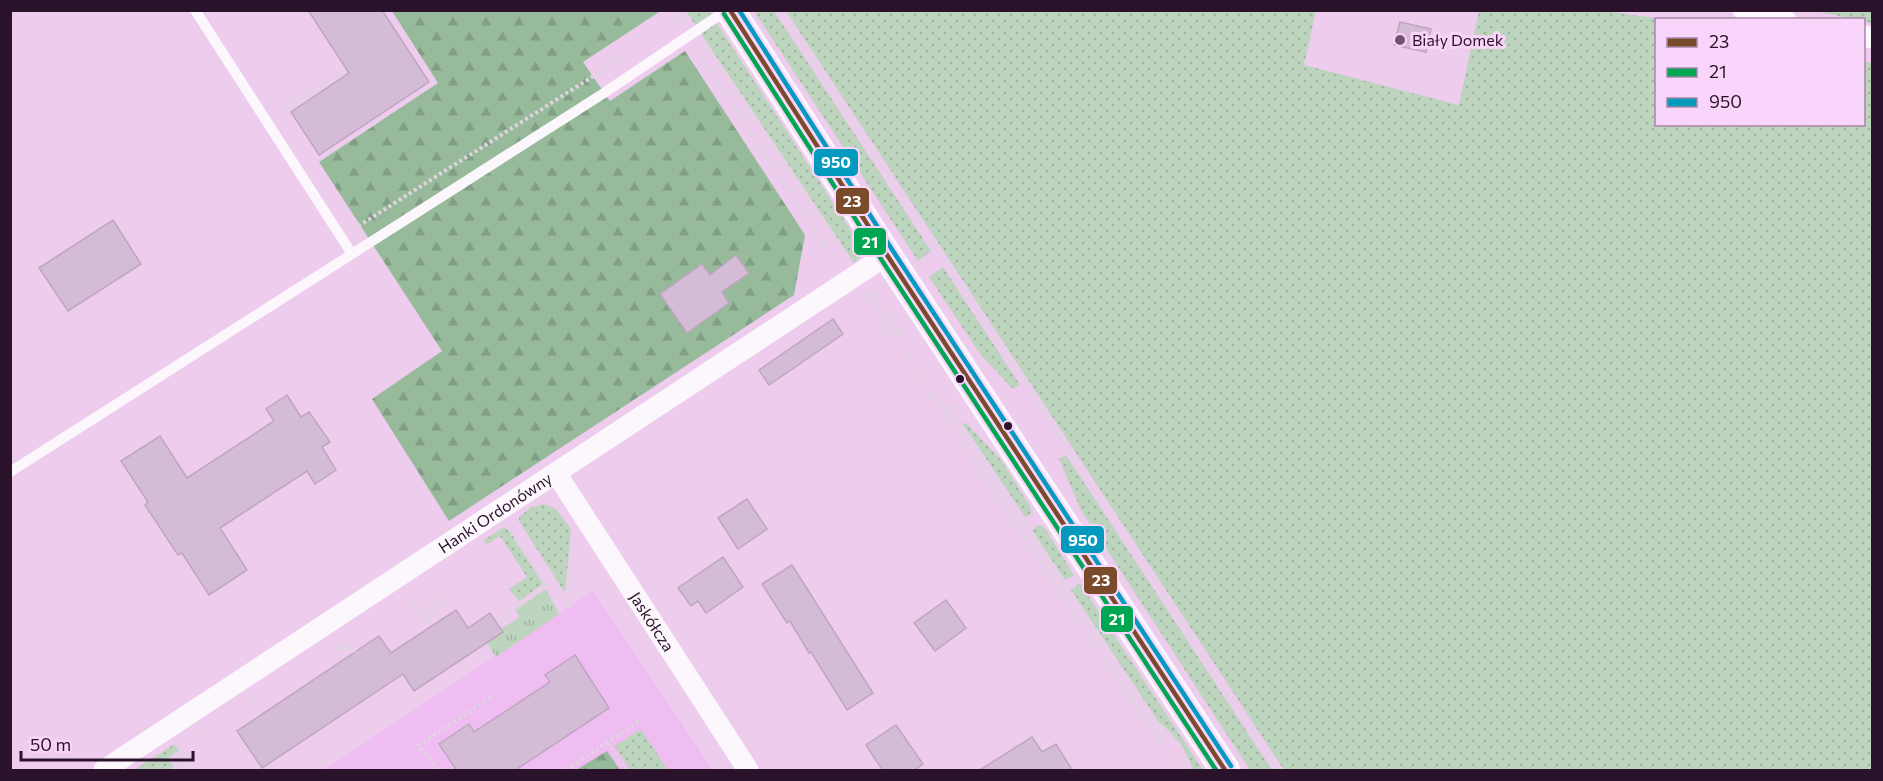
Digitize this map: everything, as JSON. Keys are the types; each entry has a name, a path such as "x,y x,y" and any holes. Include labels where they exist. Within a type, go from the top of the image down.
{"street":[{"path":"728,10 1225,771"},
{"path":"1743,10 1777,18"},
{"name":"Hanki Ordonówny","path":"104,771 556,473 848,271 887,255"},
{"name":"Jaskółcza","path":"556,473 748,771"}],"lane":[{"path":"195,10 352,254"},
{"path":"10,472 604,93 728,10"}],"path":[{"path":"672,10 685,32"},
{"path":"682,10 689,20"},
{"path":"780,10 1278,771"},
{"path":"669,28 679,22"},
{"path":"702,40 848,271"},
{"path":"692,41 848,271 879,299 898,330 907,357 938,404 949,408 1150,717 1175,740"},
{"path":"351,218 357,227 631,52"},
{"path":"289,121 282,112 342,72"},
{"path":"873,302 891,335 905,326 912,336"},
{"path":"955,405 943,412 1178,771"},
{"path":"498,624 510,616 507,612 546,585 505,523"},
{"path":"568,609 573,537"},
{"path":"403,590 426,623 429,620 426,616 445,603 441,597 419,612"},
{"path":"340,630 355,652"},
{"path":"294,661 306,680"},
{"path":"437,771 419,745 494,695"},
{"path":"566,771 642,719"},
{"path":"172,771 188,759 175,740"},
{"path":"608,742 626,771"},
{"path":"1180,748 1188,771"}],"shaded area":[{"path":"593,591 713,770 324,770"}],"green space":[{"path":"392,11 658,11 583,62 610,101 685,51 805,235 794,295 449,521 372,399 442,351 319,162 438,83"},
{"path":"686,11 709,11 861,246 860,256 854,263"},
{"path":"754,11 774,11 931,251 918,261"},
{"path":"786,11 1316,11 1304,65 1459,105 1479,11 1604,11 1655,18 1655,126 1865,126 1865,61 1872,63 1872,770 1284,770"},
{"path":"1815,11 1872,11 1872,24 1865,21 1865,18 1850,18"},
{"path":"943,267 1020,385 1013,389 980,354 929,277"},
{"path":"966,423 1002,461 1031,508 1031,514 1025,517 963,424"},
{"path":"1066,455 1272,770 1250,770 1081,510 1059,459"},
{"path":"544,504 556,509 571,529 565,593 519,521 519,517 532,507"},
{"path":"1039,525 1044,527 1074,575 1065,580 1032,530"},
{"path":"504,527 510,531 543,584 519,601 509,589 527,577 500,536 486,545 484,540"},
{"path":"1080,583 1203,770 1193,770 1180,743 1158,721 1071,590"},
{"path":"546,589 559,614 496,657 487,643 503,632 501,629 520,617 515,610"},
{"path":"639,730 642,731 668,770 630,770 615,746"},
{"path":"173,745 179,750 168,758 174,767 169,770 134,770"},
{"path":"607,751 620,770 576,770"}],"building":[{"path":"308,10 382,10 429,82 319,155 291,112 349,73"},
{"path":"1400,22 1431,29 1426,52 1394,45"},
{"path":"113,220 141,264 68,311 39,268"},
{"path":"736,255 749,273 722,292 729,303 687,333 660,294 702,264 710,275"},
{"path":"833,319 843,334 769,385 759,370"},
{"path":"287,395 301,417 309,412 330,442 322,447 336,470 315,484 307,471 220,528 247,570 209,595 182,553 178,555 145,505 148,502 121,461 160,436 187,478 274,421 266,409"},
{"path":"747,499 767,529 738,549 718,518"},
{"path":"723,557 743,587 706,613 698,601 691,606 678,588"},
{"path":"792,565 873,693 847,710 811,652 809,653 790,621 787,623 762,584"},
{"path":"946,600 966,628 935,651 914,623"},
{"path":"456,610 468,628 490,613 503,632 414,691 403,674 262,768 237,731 379,636 391,653"},
{"path":"575,655 609,708 514,771 457,771 439,744 469,724 474,732 550,682 545,675"},
{"path":"896,725 923,764 913,771 883,771 866,745"},
{"path":"1032,737 1042,752 1056,744 1073,771 978,771"}],"transit line":[{"name":"23","path":"730,10 887,255 1225,770"},
{"name":"950","path":"739,10 893,251 1231,766"},
{"name":"21","path":"724,14 881,259 1216,770"}],"place":[{"name":"Biały Domek","path":"1400,40"}]}
